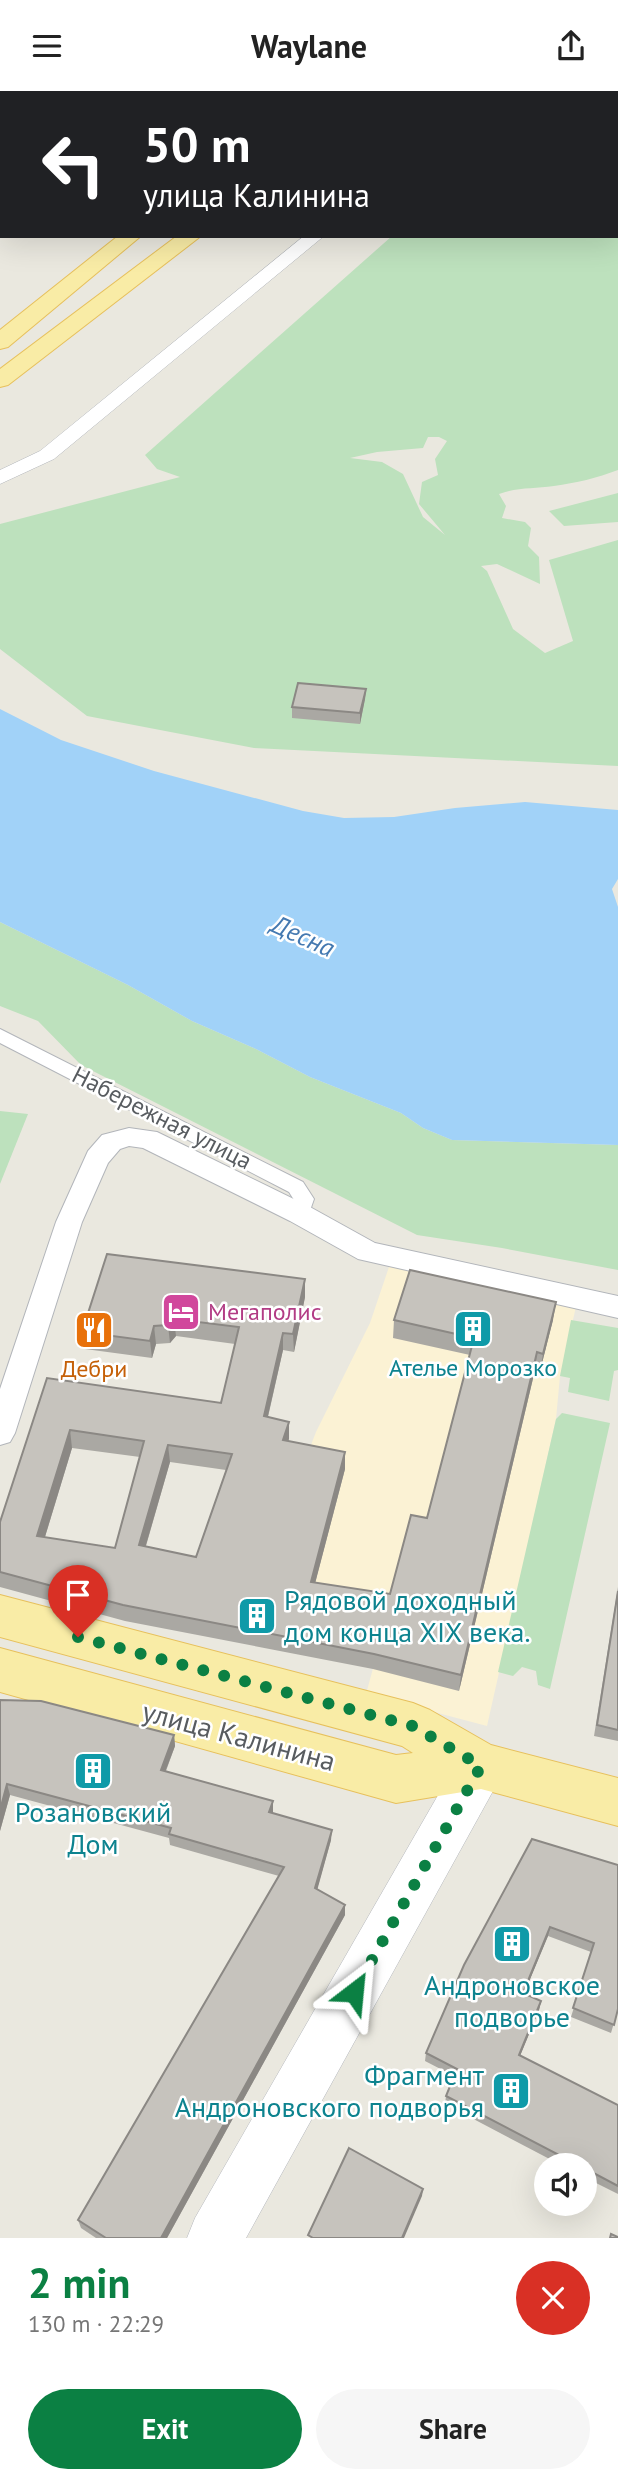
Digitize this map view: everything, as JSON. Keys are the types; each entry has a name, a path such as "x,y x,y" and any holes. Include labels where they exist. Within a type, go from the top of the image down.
{"main road":[{"path":"0,342 129,238"},
{"path":"0,380 188,238"},
{"name":"улица Калинина","path":"0,1616 413,1726 481,1766 618,1802"},
{"name":"улица Калинина","path":"0,1670 396,1779 481,1766"},
{"path":"215,2238 481,1766"}],"street":[{"path":"0,478 47,455 313,238"},
{"name":"Набережная улица","path":"0,1035 296,1187 304,1199 299,1214"},
{"name":"Набережная улица","path":"0,1433 69,1222 97,1158 111,1142 129,1137 148,1139 299,1214 368,1252 618,1307"}],"shaded area":[{"path":"391,1261 578,1298 560,1376 556,1419 487,1726 366,1694 389,1610 262,1572 316,1432 370,1323"}],"green space":[{"path":"390,238 618,238 618,470 570,483 499,494 506,506 502,518 525,522 531,528 528,546 539,557 540,584 497,564 481,566 487,571 513,629 545,653 573,641 549,560 618,540 618,766 254,748 87,716 0,649 0,524 180,477 157,469 145,455","holes":["428,437 439,437 447,441 435,459 438,475 422,482 419,504 445,535 423,517 403,474 382,462 350,458 377,452 423,448"]},
{"path":"618,493 618,522 564,526 549,511"},
{"path":"0,922 128,985 192,1021 256,1049 310,1077 401,1113 423,1128 452,1140 618,1145 618,1270 417,1235 81,1065 38,1021 0,1006"},
{"path":"0,1111 28,1114 0,1184"},
{"path":"571,1320 618,1328 618,1370 614,1371 609,1401 568,1392 570,1378 560,1376"},
{"path":"562,1413 610,1423 550,1689 538,1685 536,1671 522,1667 513,1676 498,1672 556,1419"}],"water":[{"name":"Десна","path":"0,709 61,740 154,771 303,811 344,818 394,817 525,802 618,810 618,879 612,889 618,907 618,1145 452,1140 423,1128 401,1113 310,1077 256,1049 192,1021 128,985 0,922"}],"building":[{"path":"298,683 366,689 360,713 292,707"},
{"path":"107,1254 305,1279 293,1334 283,1333 264,1416 289,1422 283,1440 345,1452 311,1582 390,1594 411,1515 427,1518 474,1338 394,1320 410,1270 556,1302 543,1354 537,1352 461,1675 374,1654 123,1605 0,1572 0,1522 47,1378 221,1403 239,1327 174,1319 168,1325 154,1326 150,1341 82,1332","holes":["70,1430 144,1441 115,1548 37,1536","168,1445 232,1454 196,1557 139,1545"]},
{"path":"618,1591 618,1730 597,1725"},
{"path":"0,1700 41,1701 174,1735 161,1770 273,1801 269,1812 332,1830 315,1888 345,1905 161,2238 106,2238 78,2220 284,1867 169,1834 171,1828 7,1784 0,1810"},
{"path":"532,1839 618,1865 618,2009 614,2025 573,2008 594,1943 550,1927 523,1993 541,2001 519,2055 618,2105 618,2186 597,2175 597,2153 555,2153 446,2096 457,2069 426,2053 464,1965"},
{"path":"349,2148 423,2189 402,2238 313,2238 308,2235"}],"place":[{"name":"Мегаполис","path":"181,1312"},
{"name":"Ателье Морозко","path":"473,1329"},
{"name":"Дебри","path":"94,1330"},
{"name":"Рядовой доходный дом конца XIX века.","path":"257,1616"},
{"name":"Розановский Дом","path":"93,1771"},
{"name":"Андроновское подворье","path":"512,1944"},
{"name":"Фрагмент Андроновского подворья","path":"511,2091"}],"route":[{"path":"78,1637 413,1726 481,1766 354,1992"}]}
